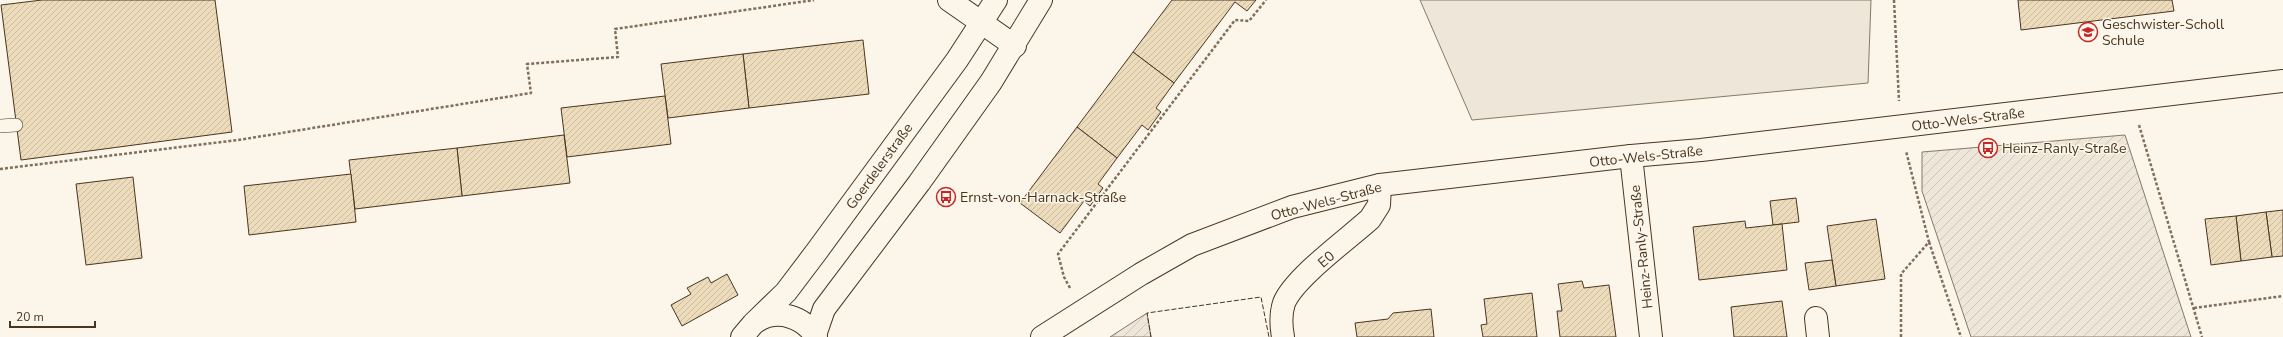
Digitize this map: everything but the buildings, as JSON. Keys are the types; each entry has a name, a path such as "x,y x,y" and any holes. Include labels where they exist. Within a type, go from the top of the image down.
{"street":[{"path":"949,0 1014,46"},
{"name":"Goerdelerstraße","path":"748,330 786,292 982,23 996,0"},
{"name":"Goerdelerstraße","path":"748,330 771,315 791,316 801,321 815,336 824,309 919,183 1014,46 1041,0"},
{"name":"Otto-Wels-Straße","path":"1042,337 1141,274 1206,239 1292,207 1380,185 1631,156 1701,150 2283,81"},
{"name":"Heinz-Ranly-Straße","path":"1631,156 1651,337"},
{"name":"E0","path":"1284,337 1281,322 1284,303 1295,286 1370,219 1378,205 1380,185"}],"lane":[{"path":"0,126 16,125"}],"path":[{"path":"0,169 238,140 531,93 527,64 618,57 615,29 814,0"},
{"path":"1082,312 1064,277 1058,254 1235,20 1249,21 1266,0"},
{"path":"1894,0 1900,127 1929,242 1961,337"},
{"path":"2131,99 2202,337"},
{"path":"1901,337 1901,274 1929,242"},
{"path":"2194,308 2283,296"}],"shaded area":[{"path":"1420,0 1871,0 1868,83 1472,120"},
{"path":"2125,135 2191,337 1971,337 1922,191 1922,152"},
{"path":"1147,313 1151,337 1110,337"}],"fence":[{"path":"1151,337 1147,313 1261,297 1269,337"}],"place":[{"name":"Geschwister-Scholl Schule","path":"2088,32"},
{"name":"Heinz-Ranly-Straße","path":"1988,148"},
{"name":"Ernst-von-Harnack-Straße","path":"946,197"}]}
